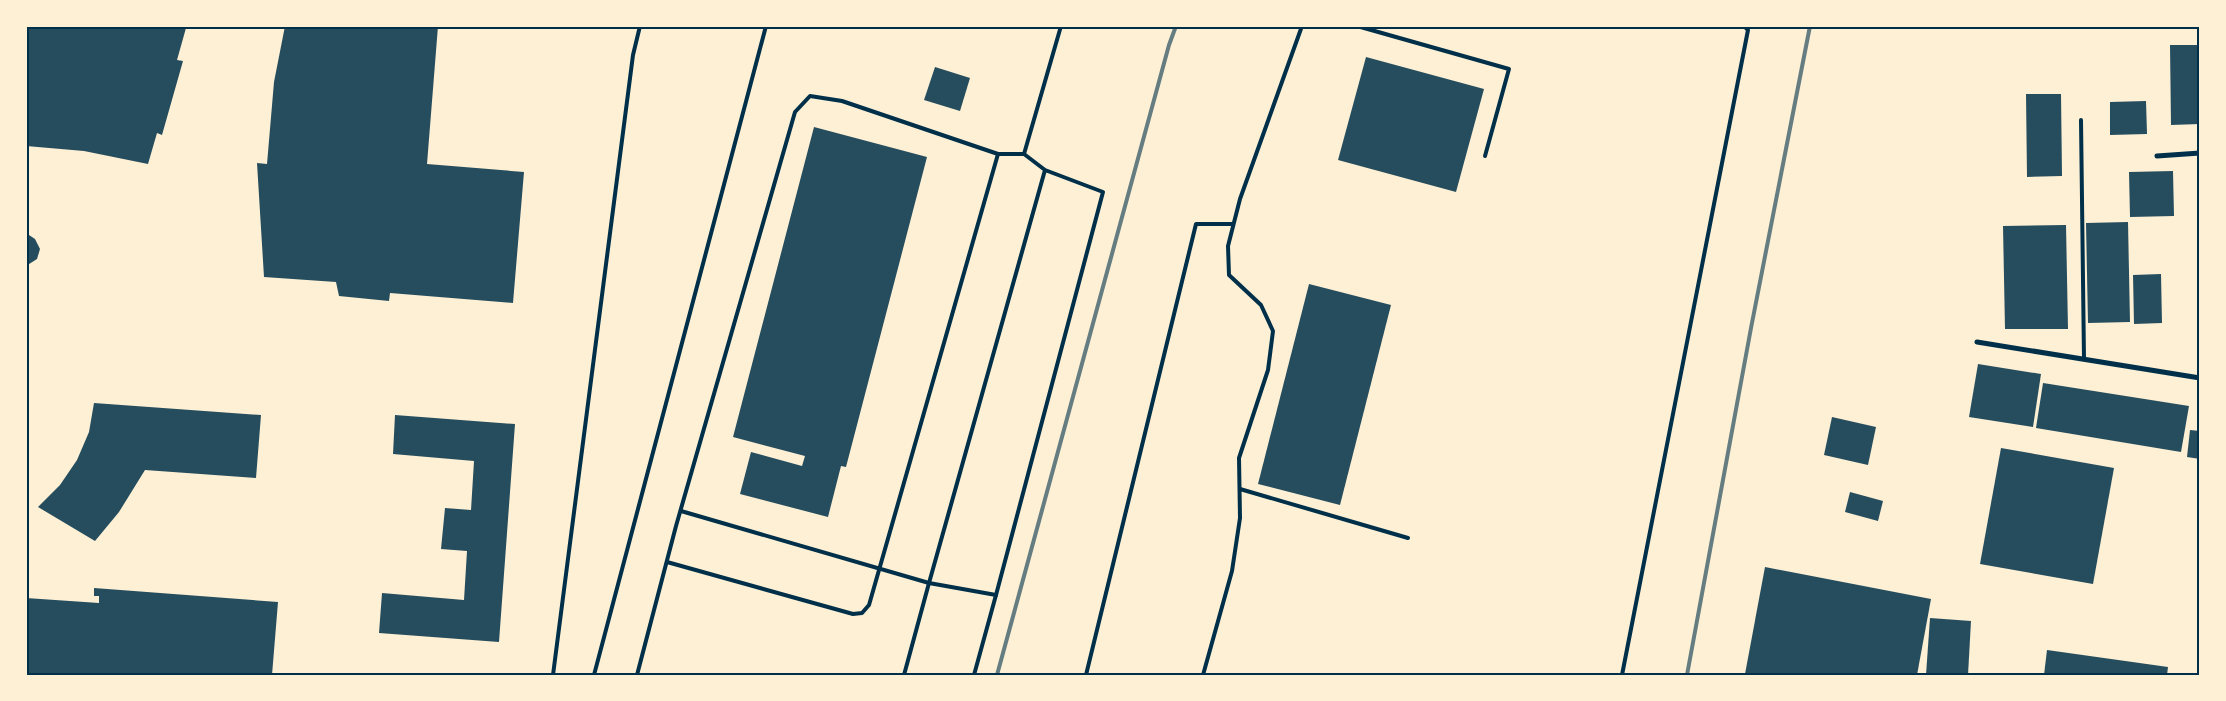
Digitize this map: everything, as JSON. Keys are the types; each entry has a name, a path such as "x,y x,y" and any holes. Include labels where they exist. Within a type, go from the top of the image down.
{"street":[{"path":"2158,156 2200,154"},
{"path":"1977,342 2200,378"}],"lane":[{"path":"553,675 633,55 640,26"},
{"path":"594,675 766,26"},
{"path":"1024,154 1060,26"},
{"path":"1203,675 1232,571 1240,518 1239,458 1268,370 1273,331 1261,305 1229,275 1228,246 1240,199 1302,26"},
{"path":"1357,26 1509,69 1485,156"},
{"path":"1622,675 1748,28 1744,26"},
{"path":"637,675 681,511 795,112 810,96 842,101 998,154 1024,154 1045,170 1103,192 974,675"},
{"path":"2081,120 2084,359"},
{"path":"667,562 852,614 862,613 869,605 998,154"},
{"path":"904,675 1045,170"},
{"path":"1086,675 1196,224 1233,224"},
{"path":"1240,489 1408,538"},
{"path":"681,511 879,570 929,583 996,595"}],"building":[{"path":"26,26 178,26 186,28 177,60 183,61 162,135 157,133 148,164 84,151 26,146"},
{"path":"285,26 438,26 427,164 524,172 513,303 390,293 389,301 339,296 336,282 264,277 257,163 267,164 274,82"},
{"path":"2170,45 2200,45 2200,124 2171,125"},
{"path":"1366,57 1484,89 1456,192 1338,160"},
{"path":"935,67 970,78 960,111 924,100"},
{"path":"2026,94 2061,94 2062,176 2027,177"},
{"path":"2146,101 2147,134 2110,135 2110,102"},
{"path":"814,127 927,157 846,467 841,466 828,517 740,494 751,452 802,466 805,456 733,437"},
{"path":"2173,171 2174,216 2130,217 2129,172"},
{"path":"2128,222 2130,322 2088,323 2086,223"},
{"path":"2066,225 2068,329 2005,329 2003,226"},
{"path":"26,233 35,239 40,249 37,259 26,266"},
{"path":"2161,274 2162,323 2134,324 2133,275"},
{"path":"1309,284 1391,305 1340,505 1258,484"},
{"path":"1978,364 2041,374 2033,427 1969,417"},
{"path":"2043,383 2189,406 2181,452 2036,428"},
{"path":"94,403 261,415 256,478 145,470 119,512 95,541 38,507 60,485 77,460 89,432"},
{"path":"395,415 515,424 499,642 379,633 382,593 464,600 467,551 441,549 445,508 471,510 474,461 393,454"},
{"path":"1832,417 1876,427 1868,465 1824,455"},
{"path":"2190,430 2200,431 2200,459 2187,457"},
{"path":"2001,448 2114,468 2093,584 1980,564"},
{"path":"1850,492 1883,501 1878,521 1845,512"},
{"path":"1765,567 1931,599 1917,675 1745,674"},
{"path":"94,588 278,602 272,675 26,675 26,598 99,603 99,596 94,596"},
{"path":"1930,618 1971,621 1968,675 1926,675"},
{"path":"2047,650 2168,667 2167,675 2044,675"}],"railway":[{"path":"997,675 1169,45 1176,26"},
{"path":"1687,675 1751,328 1810,26"}]}
